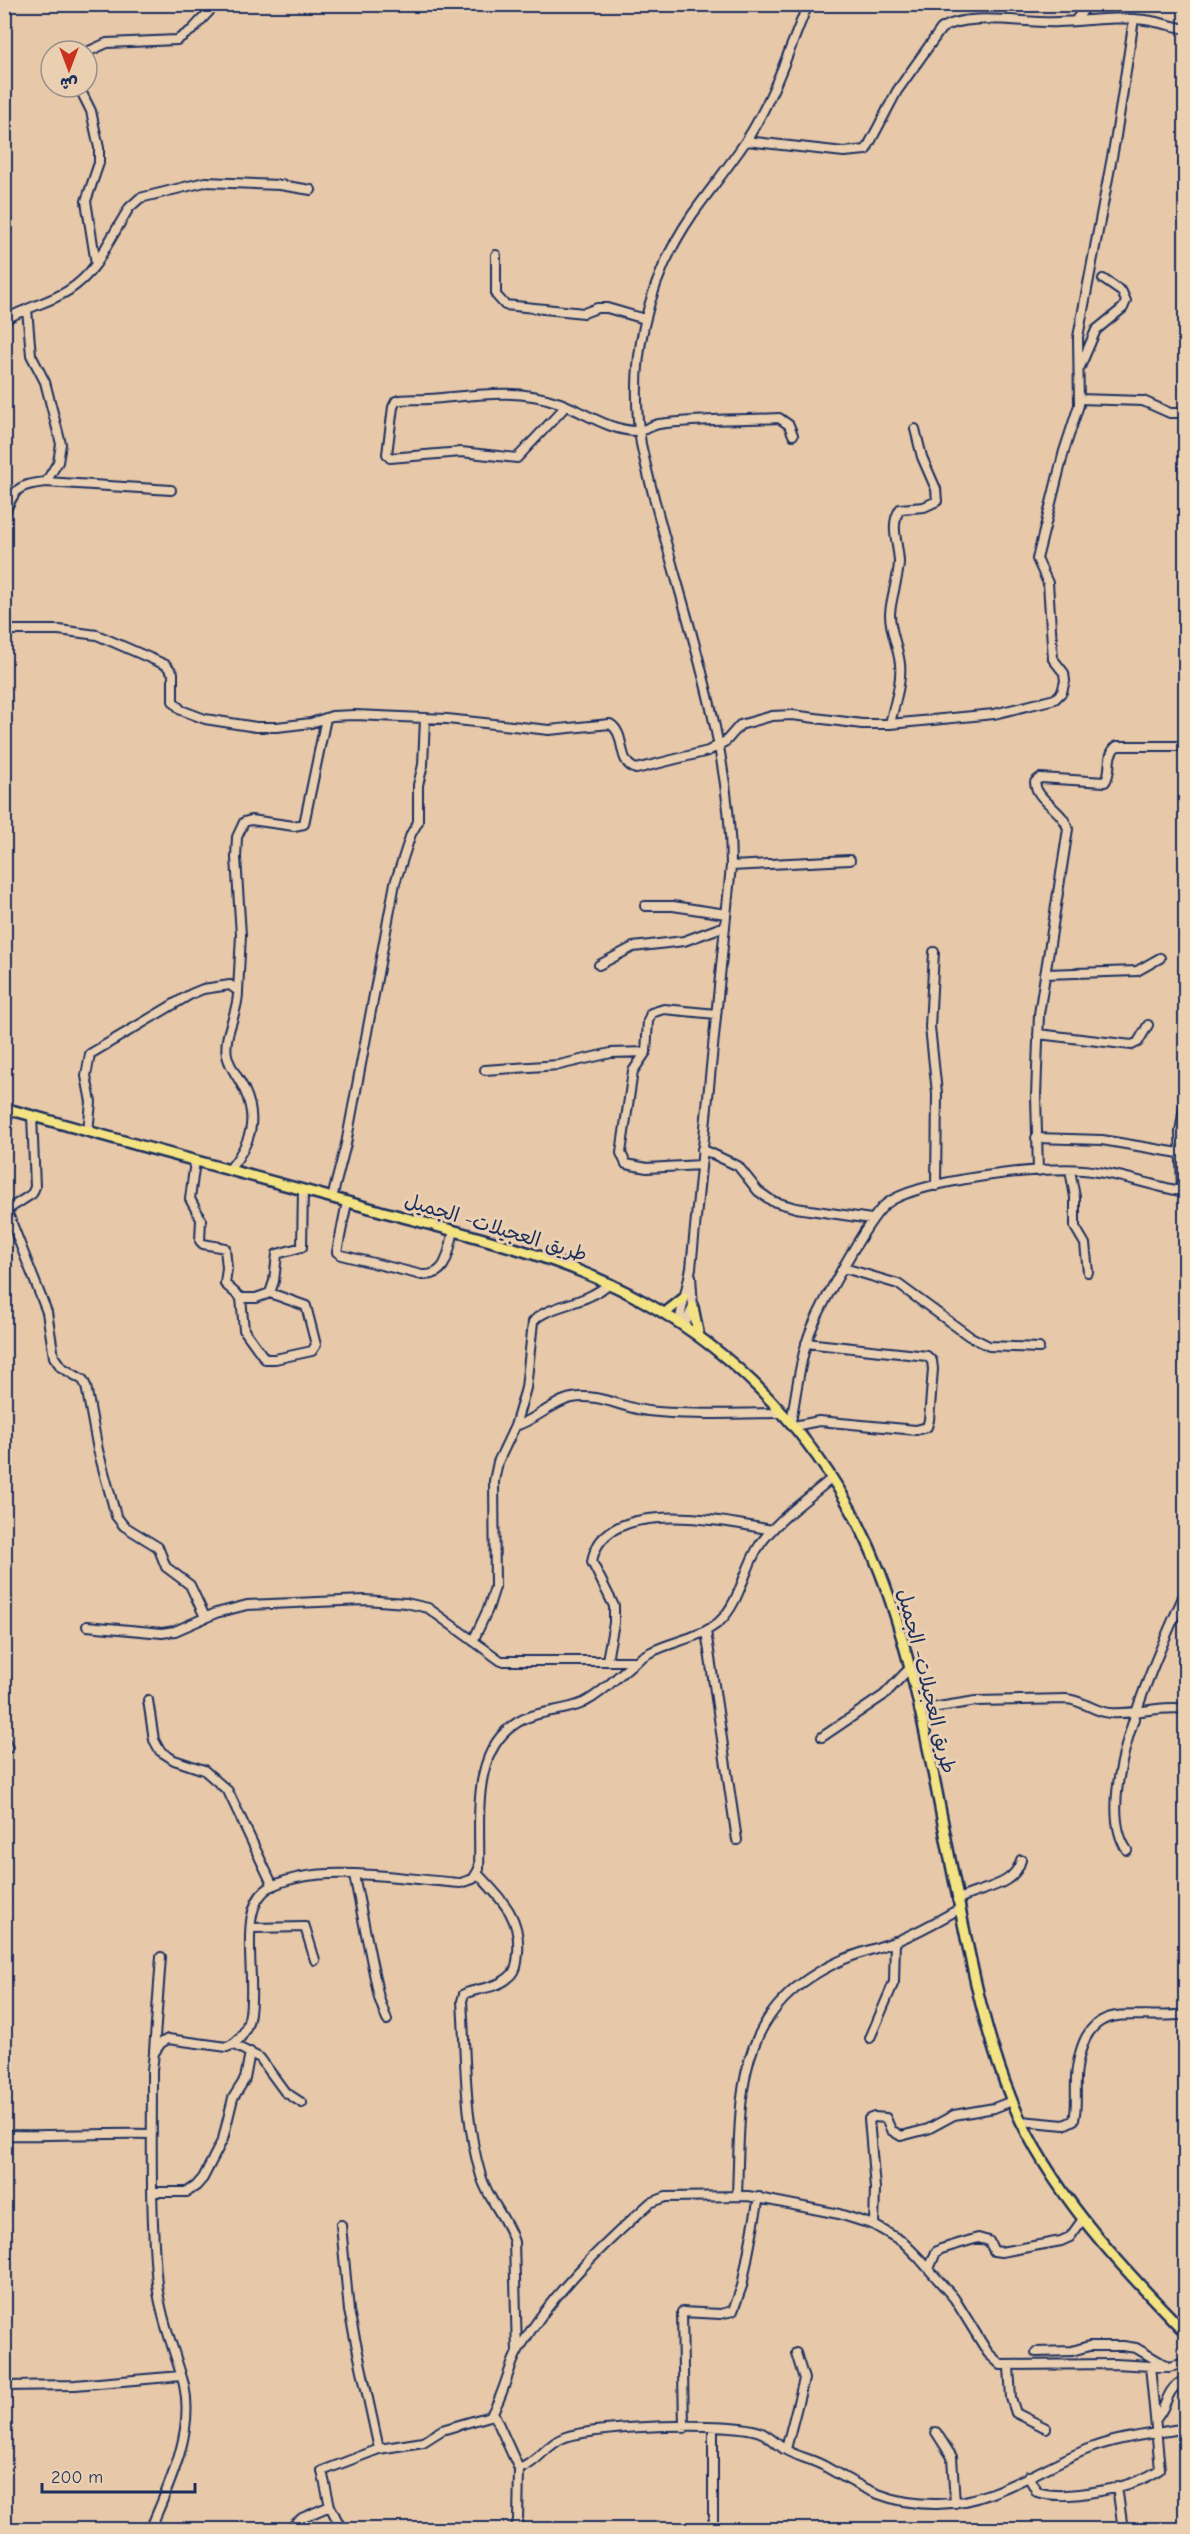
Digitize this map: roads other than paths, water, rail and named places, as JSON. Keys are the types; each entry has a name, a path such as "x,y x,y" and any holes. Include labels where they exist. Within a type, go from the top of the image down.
{"main road":[{"name":"طريق العجيلات- الجميل","path":"4,1108 454,1231 555,1261 609,1283 681,1324 741,1371 782,1413 832,1478 878,1568 919,1710 958,1904 987,2031 1012,2101 1055,2181 1083,2219 1185,2333"},
{"path":"664,1313 684,1298"},
{"path":"693,1307 699,1337"}],"street":[{"path":"99,47 107,43 177,40 192,30 216,4"},
{"path":"681,1324 691,1268 724,926 732,866 731,818 719,745 651,488 639,431 638,365 645,320 673,246 746,141 765,105 808,4"},
{"path":"1075,21 1088,4"},
{"path":"746,141 862,152 870,146 879,121 923,53 941,29 948,24 978,21 1075,21 1112,18 1134,19 1185,29"},
{"path":"4,630 59,630 97,635 166,665 173,673 172,692 177,706 188,714 205,719 278,728 326,718 355,715 472,721 549,730 610,724 617,729 626,761 636,768 708,751 719,745 740,725 772,716 792,715 862,724 890,724 994,714 1055,699 1062,692 1065,681 1064,673 1053,659 1048,583 1037,559 1079,399 1078,337 1116,136 1134,19"},
{"path":"85,99 91,111 99,148 99,163 86,201 96,264"},
{"path":"4,320 69,291 83,282 129,208 140,198 205,182 280,185 311,190"},
{"path":"496,255 496,295 505,305 584,313 597,308 607,308 645,320"},
{"path":"1079,368 1096,330 1125,305 1126,297 1122,292 1103,279"},
{"path":"27,309 31,355 45,381 61,444 58,462 46,482"},
{"path":"566,406 517,458 461,452 390,458 387,454 393,407 399,400 509,393 541,398 566,406 597,420 639,431 658,424 779,418 789,425 793,435"},
{"path":"1079,399 1143,401 1170,413 1185,413"},
{"path":"890,724 900,666 891,631 893,591 899,565 895,544 896,517 900,509 924,507 937,501 936,489 922,457 915,429"},
{"path":"4,514 13,492 20,486 46,482 171,489"},
{"path":"229,1170 244,1150 251,1130 249,1102 227,1056 238,992 241,935 237,837 244,822 251,820 294,826 303,824 326,718"},
{"path":"332,1198 346,1144 395,883 411,834 418,822 418,785 423,765 425,719"},
{"path":"1038,1171 1036,1138 1038,1034 1068,829 1063,815 1037,790 1035,782 1040,778 1105,782 1108,777 1111,754 1117,746 1179,746"},
{"path":"732,866 850,860"},
{"path":"645,906 673,906 726,914"},
{"path":"599,965 633,947 684,941 724,926"},
{"path":"934,952 930,1027 937,1093 936,1186"},
{"path":"1045,974 1137,971 1160,958"},
{"path":"88,1132 91,1102 86,1076 90,1054 203,989 225,984 238,992"},
{"path":"701,1165 639,1168 623,1161 621,1153 632,1077 646,1052 648,1021 654,1010 716,1014"},
{"path":"1038,1034 1132,1045 1138,1042 1148,1025"},
{"path":"485,1070 559,1065 611,1053 646,1052"},
{"path":"806,1343 927,1356 932,1361 933,1369 928,1424 924,1429 819,1421 792,1424 806,1343 871,1219 889,1201 936,1186 982,1177 1038,1171 1070,1170 1100,1173 1184,1191 1179,1153 1185,1096"},
{"path":"32,1116 35,1187 32,1194 6,1212 47,1312 54,1358 61,1367 83,1380 86,1386 100,1461 116,1516 124,1526 158,1547 166,1567 190,1585 205,1617"},
{"path":"1036,1138 1102,1140 1179,1153"},
{"path":"702,1149 738,1166 758,1191 772,1201 796,1208 871,1219"},
{"path":"195,1161 190,1199 201,1219 200,1241 203,1244 225,1248 227,1268 225,1284 241,1299 244,1330 265,1359 312,1352 316,1345 306,1306 270,1293 256,1298 241,1299"},
{"path":"1070,1170 1075,1197 1074,1227 1085,1244 1088,1272"},
{"path":"270,1293 274,1281 277,1254 303,1246 303,1190"},
{"path":"347,1202 336,1244 337,1252 341,1256 422,1275 435,1275 441,1270 454,1231"},
{"path":"681,1324 693,1307 691,1268"},
{"path":"844,1268 898,1284 969,1336 989,1346 1039,1348"},
{"path":"473,1641 493,1598 495,1587 494,1481 498,1462 515,1426 526,1388 533,1322 542,1314 589,1299 609,1283"},
{"path":"515,1426 536,1418 568,1398 577,1397 603,1399 650,1411 782,1413"},
{"path":"517,2352 514,2242 510,2229 484,2186 469,2132 462,2001 464,1994 504,1982 516,1968 519,1940 513,1917 477,1874 480,1793 498,1742 519,1722 581,1704 636,1661 657,1649 706,1631 727,1614 752,1560 772,1530 832,1478"},
{"path":"607,1660 614,1623 614,1606 592,1562 606,1535 632,1524 681,1516 772,1530"},
{"path":"1127,1850 1116,1830 1117,1774 1144,1695 1185,1590"},
{"path":"87,1626 162,1633 175,1631 205,1617 235,1608 268,1603 354,1599 390,1601 428,1608 496,1659 508,1662 636,1661"},
{"path":"706,1631 737,1840"},
{"path":"822,1737 884,1695 909,1669"},
{"path":"1128,1713 1144,1695"},
{"path":"919,1710 980,1700 1066,1699 1080,1700 1101,1712 1128,1713 1185,1708"},
{"path":"148,1700 154,1740 160,1751 174,1760 204,1770 228,1791 273,1886"},
{"path":"4,1740 8,1748"},
{"path":"737,2195 740,2125 748,2057 768,2017 785,1997 808,1978 843,1960 895,1941 958,1904 976,1890 1009,1880 1019,1869 1021,1860"},
{"path":"154,2053 160,2043 168,2039 220,2047 234,2044 244,2036 248,2027 252,1928 256,1904 266,1889 314,1876 354,1875 461,1883 477,1874"},
{"path":"354,1875 379,1998 387,2020"},
{"path":"252,1928 305,1927 315,1960"},
{"path":"870,2038 894,1982 895,1941"},
{"path":"150,2529 168,2488 182,2439 186,2412 181,2376 164,2323 157,2286 153,2192 152,2065 161,1957"},
{"path":"1021,2121 1064,2125 1074,2120 1079,2055 1085,2037 1095,2023 1122,2016 1185,2014"},
{"path":"234,2044 260,2058 285,2092 302,2103"},
{"path":"153,2192 187,2192 202,2178 223,2139 233,2098 245,2079 250,2052"},
{"path":"874,2225 875,2188 869,2119 886,2118 891,2130 902,2136 928,2129 954,2115 985,2111 1012,2101"},
{"path":"4,2135 57,2137 99,2133 152,2134"},
{"path":"342,2529 330,2506 322,2471 379,2449 423,2442 442,2430 477,2422 493,2412 517,2352 539,2315 561,2288 650,2203 666,2197 737,2195 839,2214 874,2225 903,2242 929,2269 954,2298 995,2362 1009,2367 1075,2364 1169,2367 1185,2363"},
{"path":"684,2428 681,2313 720,2314 733,2310 742,2286 759,2198"},
{"path":"929,2269 940,2248 978,2238 989,2241 994,2251 1001,2252 1061,2241 1070,2237 1083,2219"},
{"path":"341,2225 349,2311 379,2449"},
{"path":"1036,2352 1072,2351 1089,2346 1123,2346 1136,2348 1169,2367"},
{"path":"1072,2351 1075,2364"},
{"path":"786,2449 804,2379 796,2354"},
{"path":"1028,2476 1037,2492 1052,2497 1086,2495 1160,2469 1149,2366"},
{"path":"1009,2367 1011,2398 1016,2413 1046,2428"},
{"path":"4,2386 75,2385 181,2376"},
{"path":"1156,2419 1163,2411 1170,2389 1185,2379"},
{"path":"493,2412 519,2469 518,2520 515,2529"},
{"path":"713,2427 713,2529"},
{"path":"519,2469 530,2464 554,2442 573,2435 615,2430 713,2427 761,2433 786,2449 825,2466 866,2491 914,2503 955,2503 988,2493 1090,2448 1157,2432 1185,2428"},
{"path":"936,2432 952,2457 955,2503"},
{"path":"1117,2486 1123,2529"},
{"path":"288,2529 302,2518 330,2506"}]}
